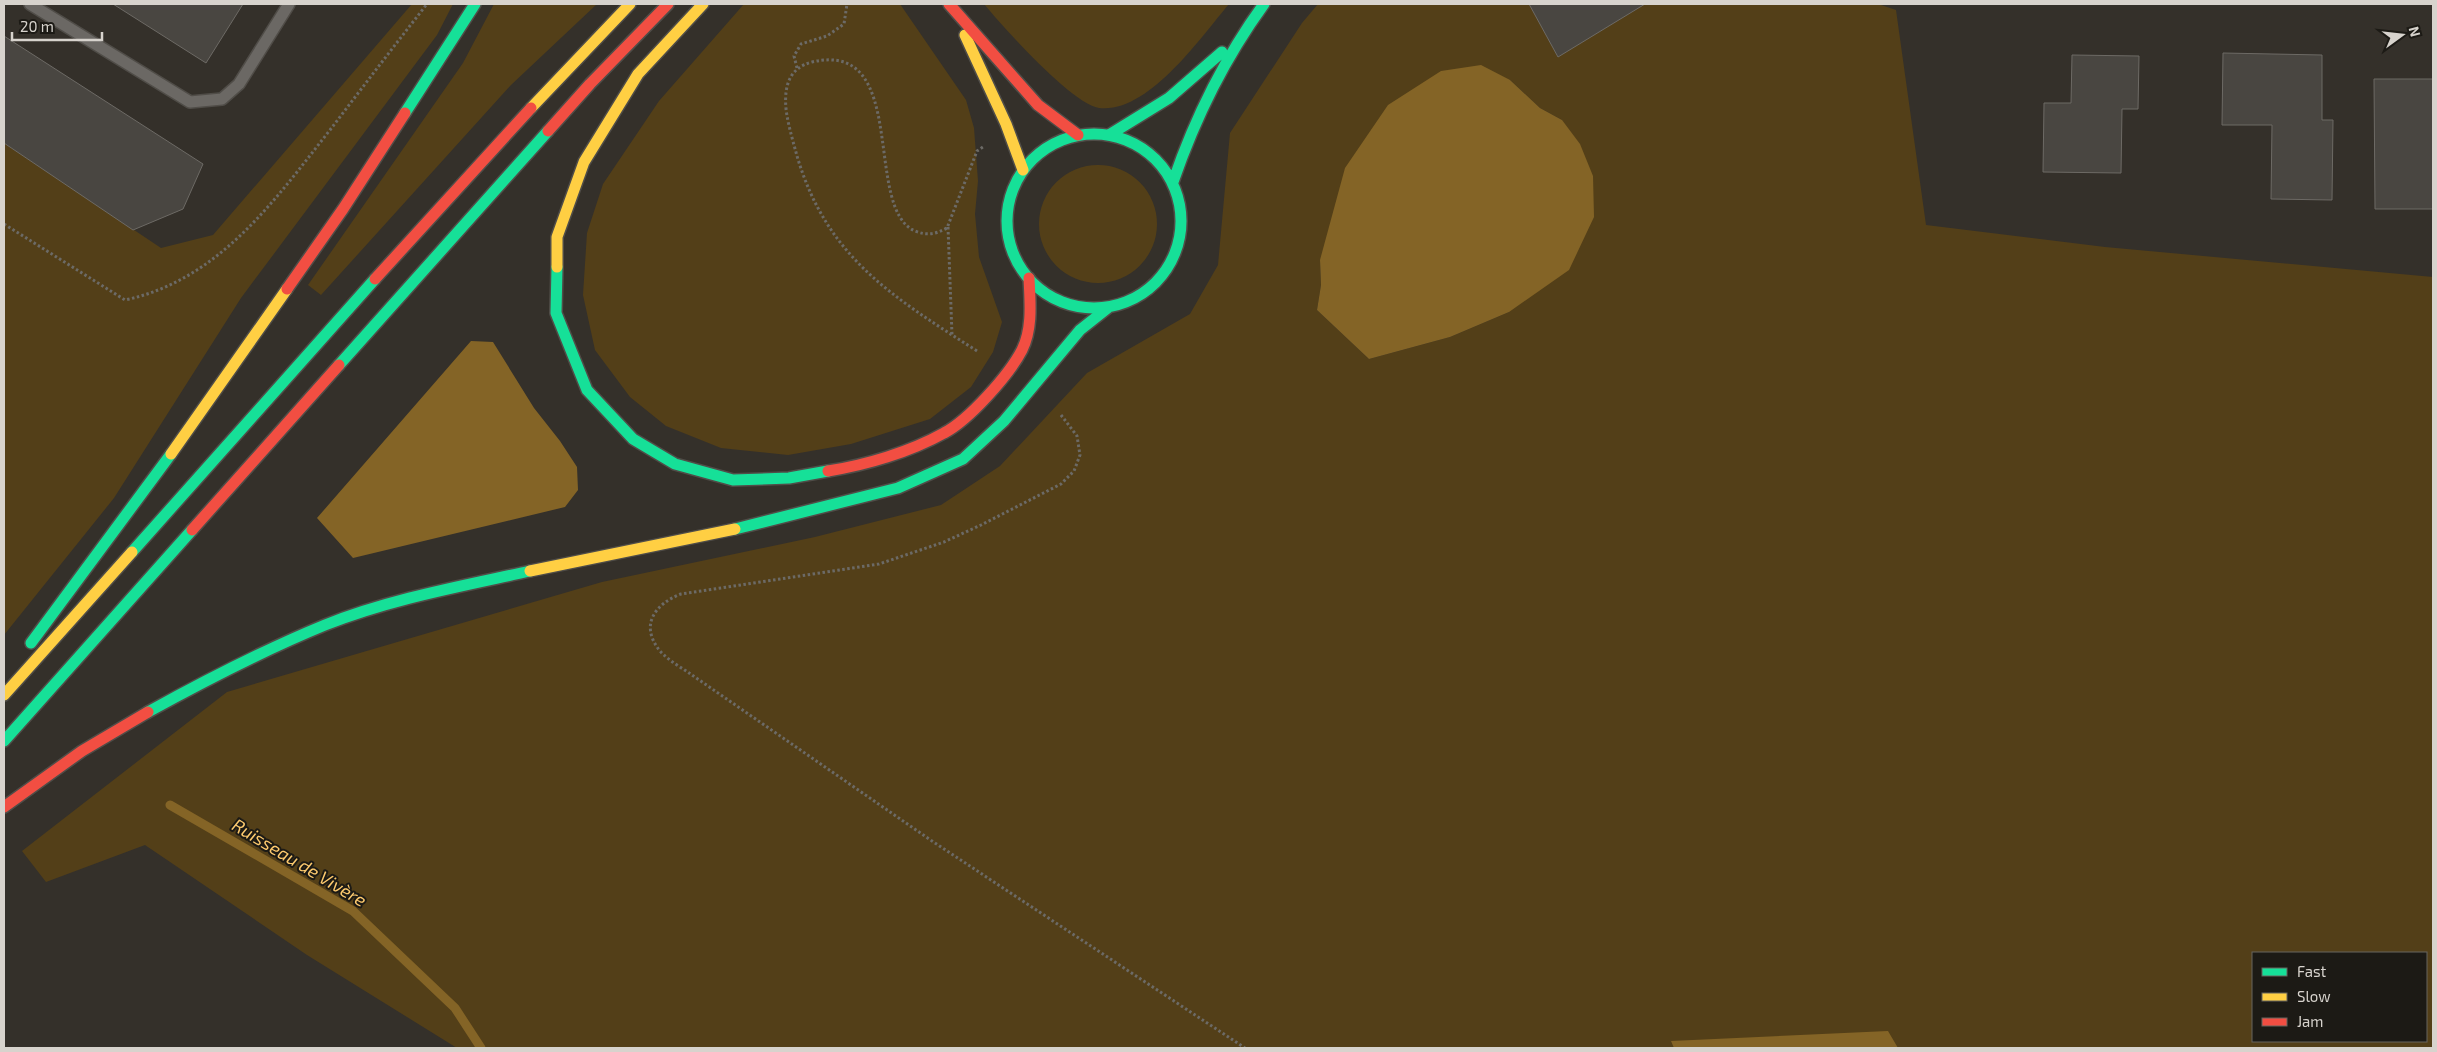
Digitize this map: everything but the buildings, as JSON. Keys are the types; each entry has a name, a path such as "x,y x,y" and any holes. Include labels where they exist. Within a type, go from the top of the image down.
{"main road":[{"path":"24,652 142,495 342,209 475,4"},
{"path":"4,695 433,214 588,46 630,4"},
{"path":"4,741 590,84 668,4"},
{"path":"703,4 638,74 584,162 557,238 556,313 587,390 633,439 675,464 733,480 789,478 846,468 904,450 945,433 988,396 1022,349 1030,312 1028,278"},
{"path":"1109,135 1140,120 1209,66 1264,4"},
{"path":"951,6 1006,124 1023,170"},
{"path":"951,6 1038,105 1078,135"},
{"path":"1173,182 1184,147 1220,70 1247,25"},
{"path":"1078,135 1109,135 1135,143 1157,159 1173,182 1181,208 1181,235 1172,261 1156,283 1134,299 1109,307 1079,307 1051,297 1028,278 1015,257 1008,234 1008,209 1015,186 1023,170 1038,154 1051,146 1078,135"},
{"path":"4,808 82,751 128,723 223,671 326,625 373,609 474,583 750,526 898,488 963,459 1004,421 1080,330 1109,307"}],"lane":[{"path":"30,4 190,102 222,99 239,84 290,4"}],"path":[{"path":"4,224 125,300 148,295 170,285 221,253 240,238 272,205 427,4"},
{"path":"797,68 794,56 801,44 827,36 844,24 847,4"},
{"path":"948,227 938,233 925,235 910,228 899,214 894,204 878,112 863,76 851,66 836,60 814,62 797,68 789,79 786,92 787,118 808,187 827,227 853,260 870,276 977,351"},
{"path":"952,335 948,227 978,151 984,146"},
{"path":"1061,415 1077,436 1080,455 1074,471 1061,484 974,528 926,549 879,564 681,594 660,605 653,615 651,624 655,644 661,652 692,675 932,841 1245,1048"}],"shaded area":[{"path":"412,4 453,4 437,35 241,298 114,498 4,635 4,143 161,248 213,235"},
{"path":"494,4 597,4 511,85 321,295 308,285 463,63"},
{"path":"744,4 900,4 966,100 974,128 978,181 975,214 979,257 1002,322 993,352 971,387 930,419 851,444 788,455 721,448 666,426 630,397 595,350 583,295 587,233 603,184 659,101"},
{"path":"984,4 1229,4 1172,71 1154,86 1136,99 1118,107 1099,108 1072,93 1038,63"},
{"path":"1318,4 1878,4 1896,10 1926,225 2105,247 2433,277 2433,1048 457,1048 307,955 145,845 46,882 22,851 227,692 602,582 815,537 941,505 1000,466 1087,373 1190,314 1218,265 1230,133 1302,23","holes":["1510,80 1540,108 1562,120 1509,312 1450,337 1369,359 1317,310 1321,285 1320,260"]},
{"path":"1481,65 1510,80 1540,108 1562,120 1580,144 1593,176 1594,217 1569,270 1509,312 1450,337 1369,359 1317,310 1321,285 1320,260 1345,168 1388,105 1441,71"},
{"path":"1098,165 1121,170 1140,182 1152,201 1157,224 1152,247 1140,266 1121,278 1098,283 1075,278 1056,266 1044,247 1039,224 1044,201 1056,182 1075,170"},
{"path":"471,341 493,342 534,408 560,441 577,467 578,490 565,507 353,558 317,518"},
{"path":"1888,1031 1898,1048 1674,1048 1671,1041"}],"waterway":[{"name":"Ruisseau de Vivère","path":"170,805 353,911 455,1008 481,1048"}],"traffic: fast":[{"path":"405,113 475,4"},
{"path":"1173,182 1201,112 1223,68 1264,4"},
{"path":"1109,135 1169,98 1222,52"},
{"path":"339,365 548,131"},
{"path":"1094,134 1111,136 1127,141 1149,154 1161,166 1177,196 1181,221 1179,238 1174,254 1161,276 1149,288 1119,304 1094,308 1077,306 1061,301 1039,288 1027,276 1011,246 1007,221 1009,204 1014,188 1027,166 1039,154 1069,138 1094,134"},
{"path":"557,267 556,313 587,390 633,439 675,464 733,480 789,478 828,471"},
{"path":"132,552 375,279"},
{"path":"735,529 898,488 963,459 1004,421 1080,330 1109,307"},
{"path":"31,643 171,454"},
{"path":"4,741 192,530"},
{"path":"148,712 257,655 325,625 375,608 426,594 530,571"}],"traffic: slow":[{"path":"531,108 630,4"},
{"path":"557,267 557,237 584,162 638,74 703,4"},
{"path":"965,35 1006,124 1023,170"},
{"path":"171,454 287,289"},
{"path":"530,571 735,529"},
{"path":"4,695 132,552"}],"traffic: jam":[{"path":"548,131 590,84 668,4"},
{"path":"949,4 1038,105 1078,135"},
{"path":"375,279 531,108"},
{"path":"287,289 343,209 405,113"},
{"path":"828,471 872,461 917,446 954,427 976,408 1008,372 1026,342 1030,314 1029,278"},
{"path":"192,530 339,365"},
{"path":"4,807 82,751 148,712"}]}
